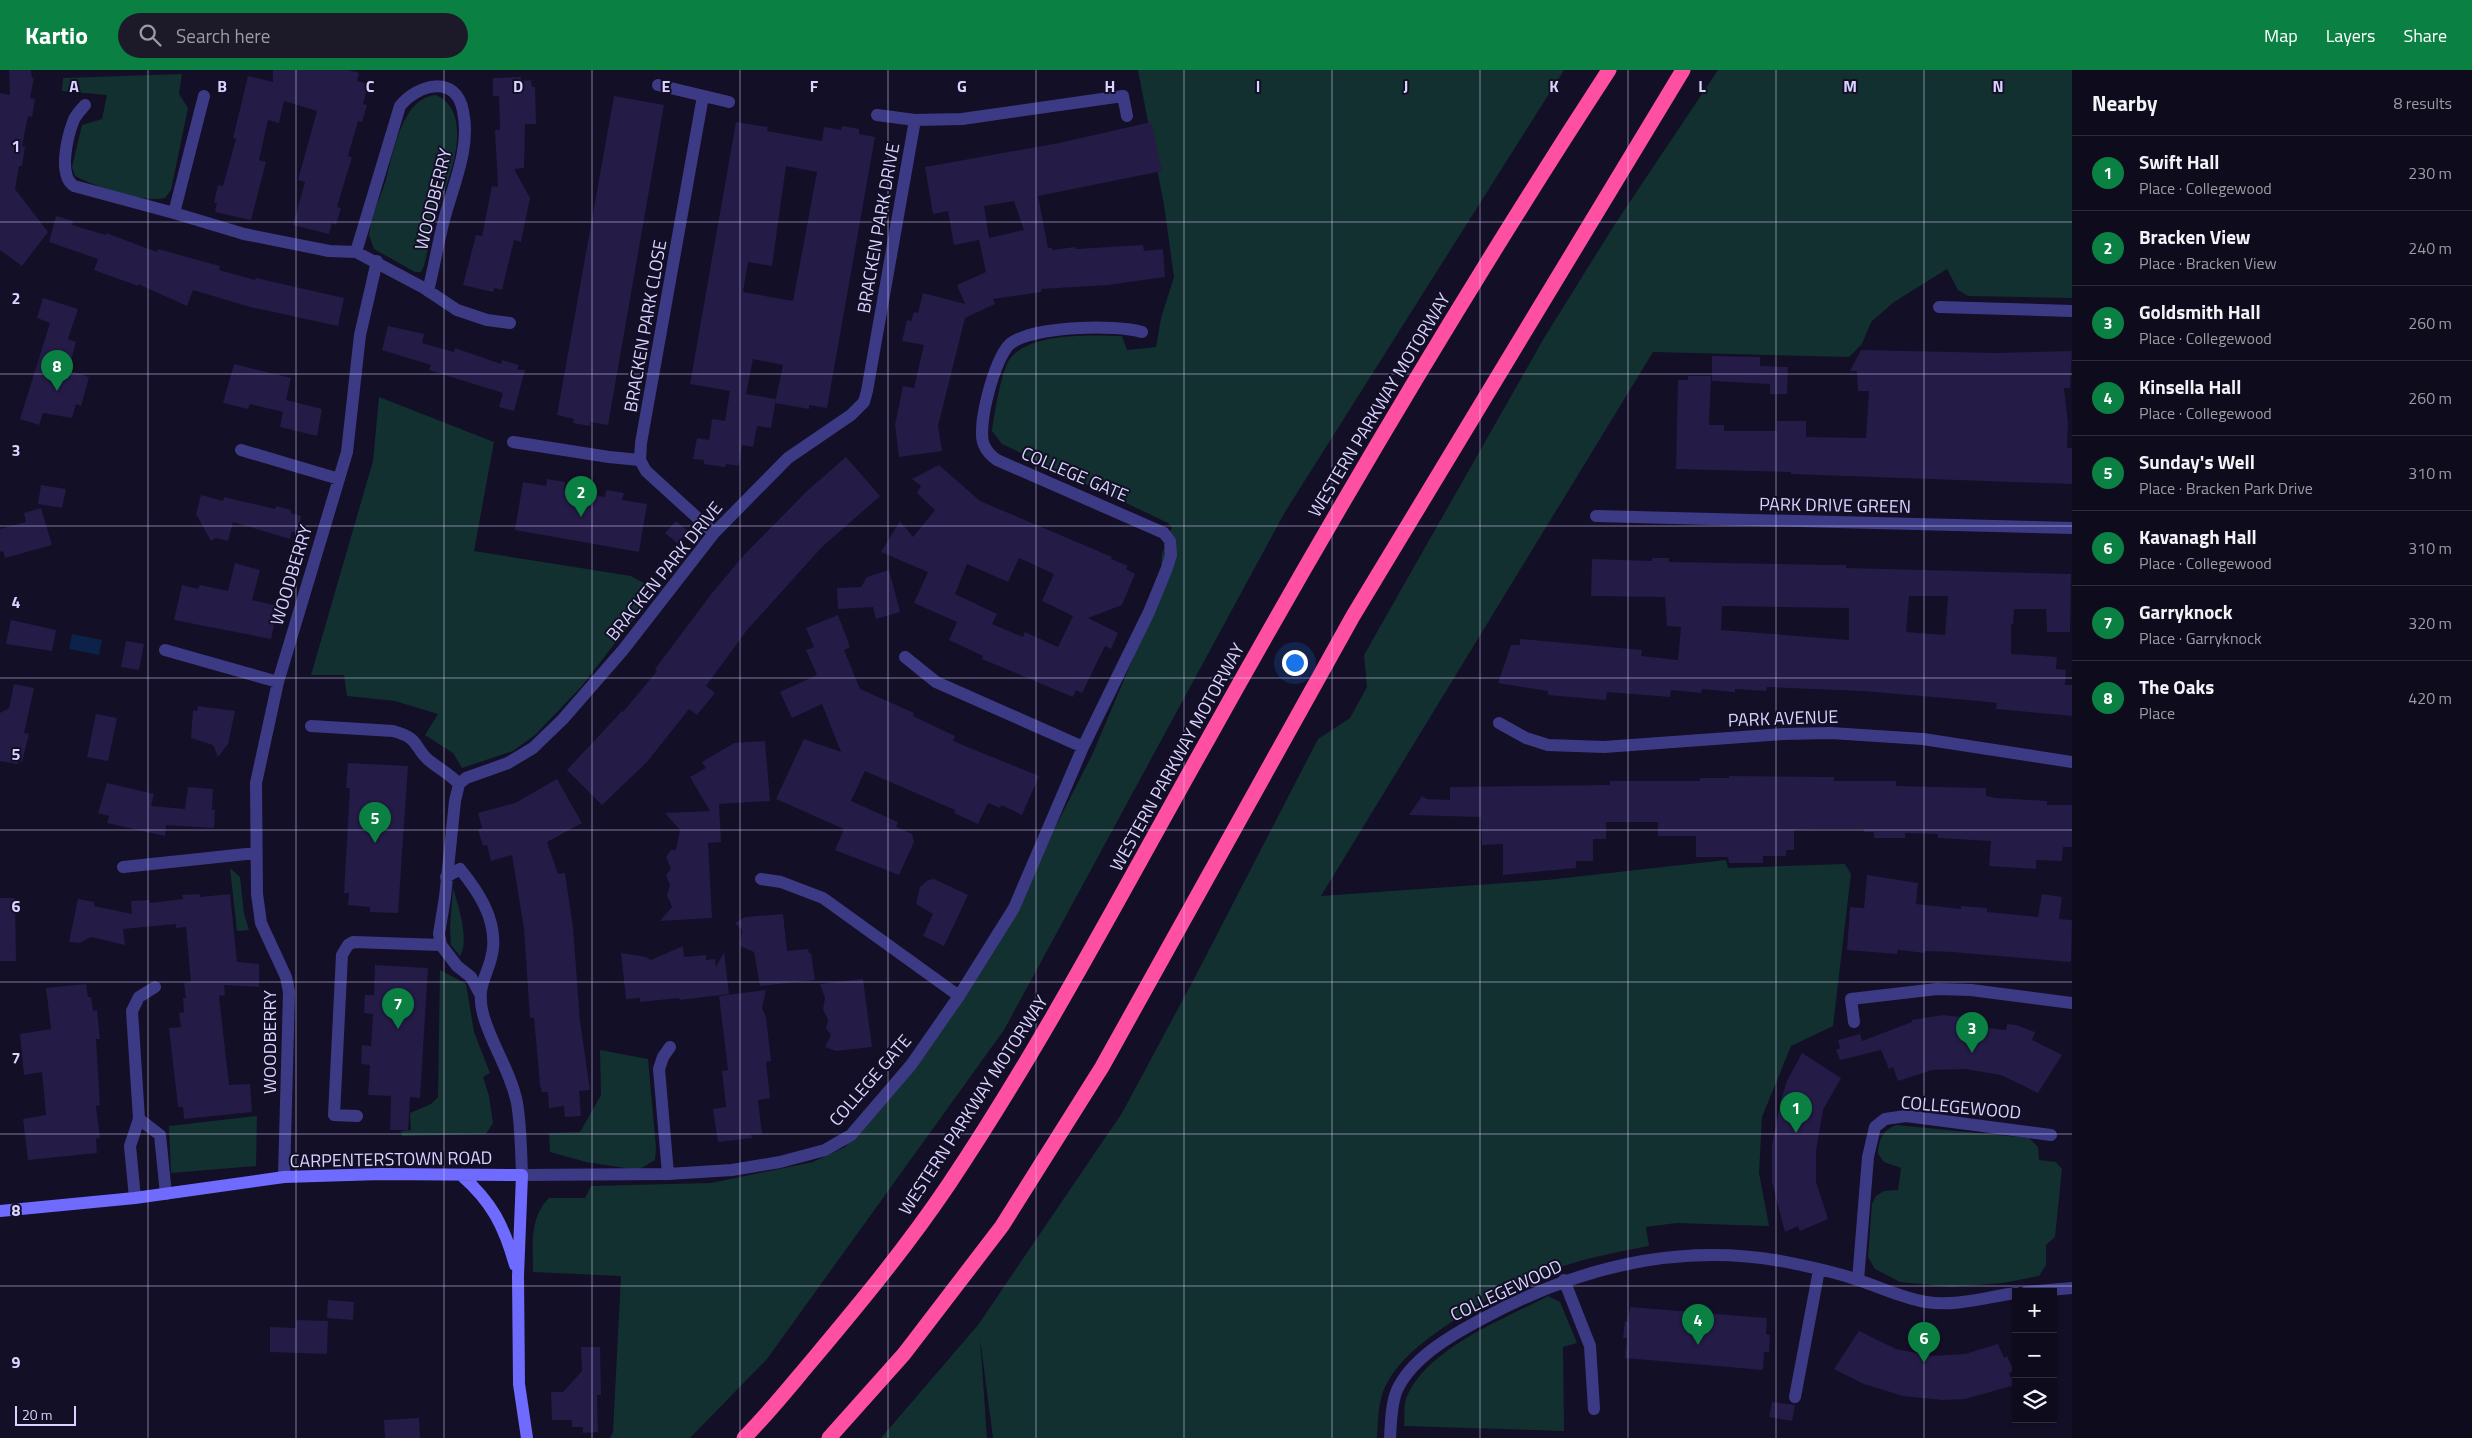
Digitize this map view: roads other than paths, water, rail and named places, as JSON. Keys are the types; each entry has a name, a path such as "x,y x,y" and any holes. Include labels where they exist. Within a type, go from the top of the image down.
{"highway":[{"name":"WESTERN PARKWAY MOTORWAY","path":"744,1438 858,1306 948,1186 1067,994 1290,593 1400,406 1556,152 1609,70"},
{"path":"829,1438 904,1354 1002,1226 1096,1076 1353,616 1683,70"}],"street":[{"path":"658,85 730,102"},
{"name":"WOODBERRY","path":"356,252 400,106 416,90 440,86 449,90 456,94 464,112 464,147 443,223 428,291"},
{"path":"174,213 204,96"},
{"name":"BRACKEN PARK CLOSE","path":"640,460 641,442 703,96"},
{"name":"BRACKEN PARK DRIVE","path":"877,115 915,120 943,120 990,116 1123,96 1127,116"},
{"path":"85,105 73,121 64,167 66,178 70,184 106,196 174,213 244,234 329,251 356,252 428,291 457,310 487,320 510,323"},
{"name":"BRACKEN PARK DRIVE","path":"460,784 466,778 508,763 533,748 563,719 609,668 714,533 788,458 851,416 864,402 868,391 915,120"},
{"name":"WOODBERRY","path":"284,1177 289,992 286,977 261,924 257,894 256,783 278,682 346,452 360,335 377,262"},
{"path":"1939,307 2072,311"},
{"name":"COLLEGE GATE","path":"522,1175 668,1174 732,1170 780,1162 825,1150 851,1135 911,1065 959,996 1014,908 1084,748 1149,612 1171,555 1170,541 1164,533 1148,524 997,460 990,454 984,444 984,418 995,371 1000,356 1009,344 1030,335 1085,328 1120,327 1142,332"},
{"path":"513,442 640,460 646,471 714,533"},
{"path":"241,450 339,479"},
{"name":"PARK DRIVE GREEN","path":"1596,516 2072,528"},
{"path":"165,650 278,682"},
{"path":"904,658 936,682 1084,748"},
{"name":"PARK AVENUE","path":"1499,723 1526,738 1556,745 1604,747 1764,735 1830,733 1923,739 2072,762"},
{"path":"311,726 393,730 402,733 413,738 430,762 460,784 455,801 445,897 439,934 441,945 457,966 471,977 480,994"},
{"path":"123,867 256,853"},
{"path":"446,877 460,869 475,888 490,916 493,947 482,979 480,994 483,1014 517,1102 522,1175 518,1276 519,1384 527,1438"},
{"path":"761,880 781,882 823,898 959,996"},
{"path":"357,1116 334,1115 342,955 353,942 441,945"},
{"path":"135,1198 130,1146 139,1119 132,1012 139,997 155,988"},
{"path":"1854,1022 1851,999 1937,990 1971,990 2072,1003"},
{"path":"668,1174 659,1069 663,1057 670,1047"},
{"name":"COLLEGEWOOD","path":"1858,1280 1868,1157 1875,1127 1885,1120 1906,1116 2051,1135"},
{"path":"139,1119 160,1135 166,1194"},
{"name":"CARPENTERSTOWN ROAD","path":"0,1210 135,1198 284,1177 381,1174 522,1175"},
{"path":"461,1175 477,1189 506,1232 518,1276"},
{"name":"COLLEGEWOOD","path":"1390,1438 1392,1407 1397,1390 1418,1363 1452,1335 1522,1298 1564,1280 1611,1266 1663,1257 1755,1257 1858,1280 1899,1295 1927,1302 1962,1302 2012,1294"},
{"path":"1795,1397 1819,1270"},
{"path":"1564,1280 1590,1346 1594,1410"},
{"path":"2057,1289 2072,1288"}],"water":[{"path":"72,634 102,640 99,655 69,649"}],"place":[{"name":"The Oaks","path":"57,391"},
{"name":"Bracken View","path":"581,517"},
{"name":"Sunday's Well","path":"375,843"},
{"name":"Garryknock","path":"398,1029"},
{"name":"Goldsmith Hall","path":"1972,1053"},
{"name":"Swift Hall","path":"1796,1133"},
{"name":"Kinsella Hall","path":"1698,1345"},
{"name":"Kavanagh Hall","path":"1924,1363"}]}
